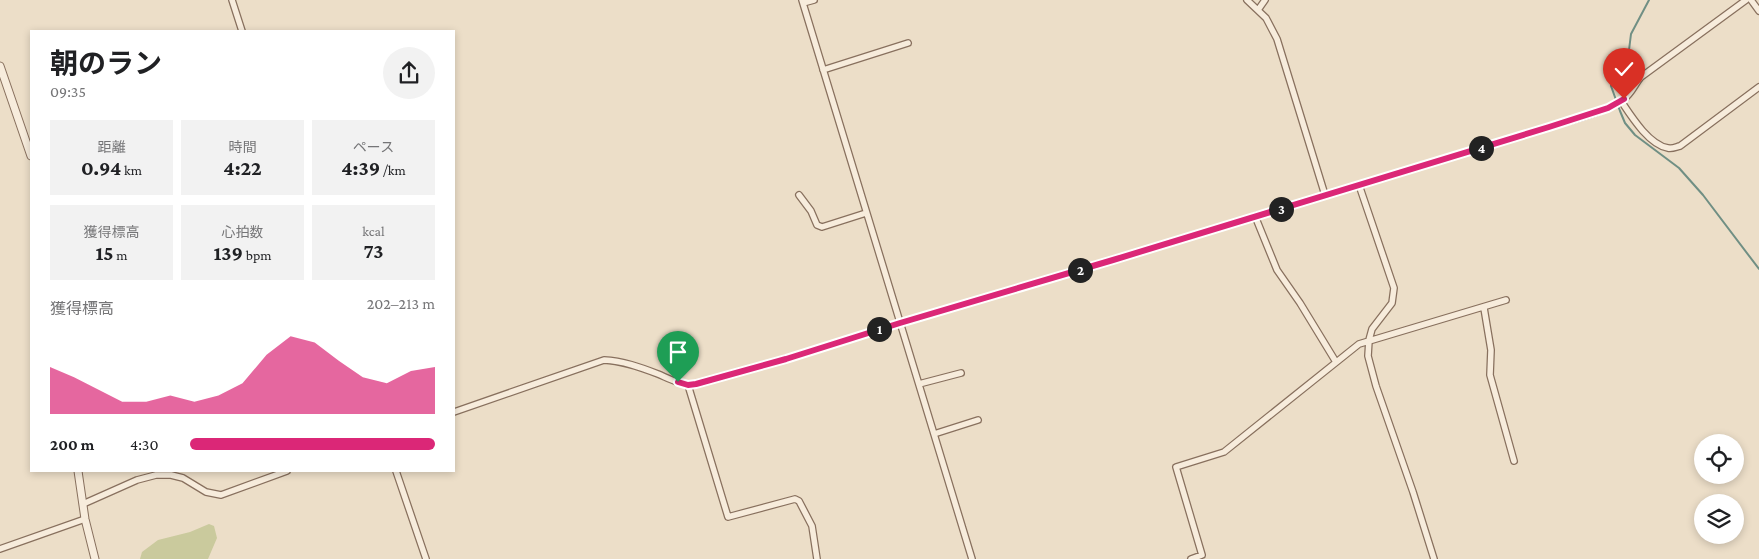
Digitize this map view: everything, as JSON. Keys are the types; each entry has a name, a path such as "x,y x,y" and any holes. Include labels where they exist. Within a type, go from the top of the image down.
{"street":[{"path":"232,0 242,30"},
{"path":"814,0 803,2 972,559"},
{"path":"1247,0 1266,18 1277,39 1325,195"},
{"path":"1258,10 1265,0"},
{"path":"455,412 604,360 621,361 688,385 786,359 1549,127 1621,101 1631,92 1641,77 1746,0"},
{"path":"1751,0 1759,11"},
{"path":"823,70 908,43"},
{"path":"0,66 30,153"},
{"path":"1621,101 1647,135 1658,144 1670,149 1680,146 1759,88"},
{"path":"1359,185 1394,288 1392,303 1372,329 1368,356 1376,386 1434,559"},
{"path":"799,195 817,225 822,227 866,213"},
{"path":"1255,216 1276,270 1300,303 1336,362"},
{"path":"1191,559 1202,556 1176,467 1224,452 1359,344 1506,300"},
{"path":"1484,308 1491,350 1490,375 1514,461"},
{"path":"918,384 962,373"},
{"path":"688,385 728,518 795,499 799,501 812,526 817,559"},
{"path":"934,434 978,420"},
{"path":"78,472 83,504 96,559"},
{"path":"83,504 137,480 156,475 172,475 183,478 206,492 221,495 284,472"},
{"path":"396,472 426,559"},
{"path":"0,550 86,518"}],"green space":[{"path":"1634,54 1644,67 1628,80 1618,67"},
{"path":"209,524 214,526 217,538 208,559 140,559 142,552 158,540 190,532"}],"waterway":[{"path":"1649,0 1631,34 1629,50 1611,72 1611,86 1620,111 1625,123 1635,135 1679,168 1703,195 1759,269"}],"route":[{"path":"678,382 688,385 696,384 786,359 1549,127 1608,108 1624,99"}]}
